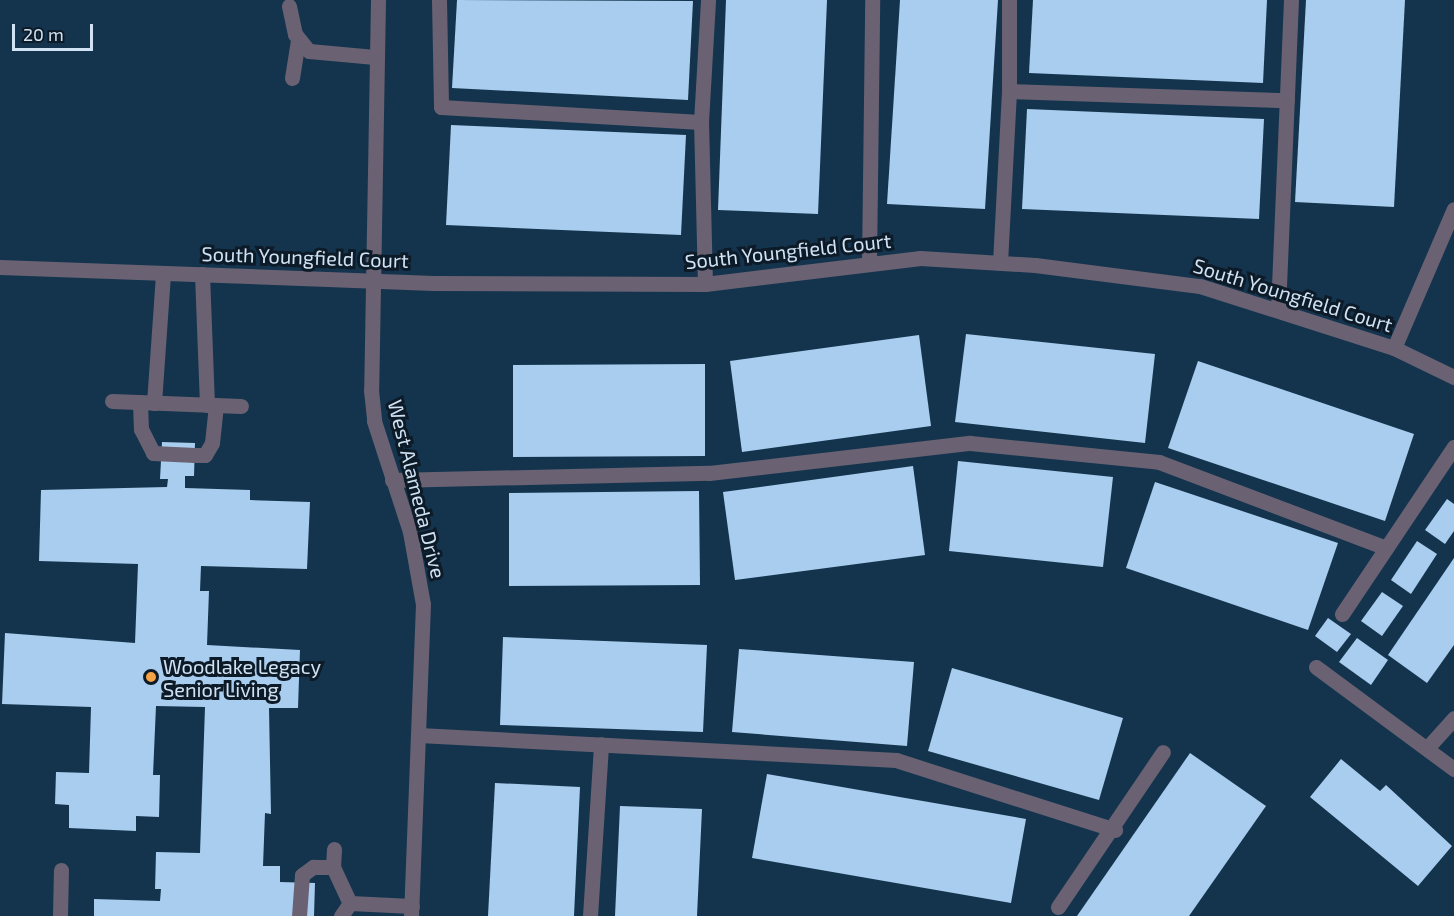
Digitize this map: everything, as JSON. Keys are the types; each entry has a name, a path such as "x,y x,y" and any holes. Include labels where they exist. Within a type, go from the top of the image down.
{"street":[{"name":"West Alameda Drive","path":"378,0 370,279 374,422 413,543 423,604 411,911"},
{"path":"439,0 441,107 701,122"},
{"path":"705,284 701,122 708,0"},
{"path":"869,264 872,0"},
{"path":"1000,263 1009,91 1009,0"},
{"path":"1278,310 1291,0"},
{"path":"290,6 298,39 291,78"},
{"path":"298,39 316,54 375,57"},
{"path":"1009,91 1287,100"},
{"path":"1394,348 1454,208"},
{"name":"South Youngfield Court","path":"0,267 370,279 705,284 921,258 1000,263 1200,286 1394,348 1454,376"},
{"path":"163,273 147,403 141,429 153,453 195,455 205,455 212,443 212,405 202,274"},
{"path":"112,401 241,406"},
{"path":"392,480 709,473 970,443 1159,462 1386,548"},
{"path":"1342,614 1454,447"},
{"path":"1316,667 1428,747 1454,769"},
{"path":"1428,747 1454,717"},
{"path":"419,735 896,760 1115,830"},
{"path":"590,916 601,744"},
{"path":"1058,907 1115,830 1163,752"},
{"path":"334,849 333,867 345,910 411,911"},
{"path":"299,916 302,875 313,867 333,867"},
{"path":"60,916 61,870"}],"building":[{"path":"457,0 693,1 688,100 452,88"},
{"path":"726,0 827,0 818,214 718,210"},
{"path":"900,0 998,0 985,209 887,204"},
{"path":"1033,0 1267,0 1263,83 1029,73"},
{"path":"1306,0 1405,0 1394,207 1295,202"},
{"path":"1027,109 1264,119 1259,219 1022,209"},
{"path":"451,125 686,135 681,235 446,225"},
{"path":"966,334 1155,354 1145,443 955,422"},
{"path":"919,335 931,426 742,452 730,361"},
{"path":"1198,361 1414,434 1385,521 1168,448"},
{"path":"705,364 705,456 513,457 513,365"},
{"name":"Woodlake Legacy Senior Living","path":"162,442 195,443 194,476 185,476 185,488 250,490 250,500 310,502 307,569 201,566 200,591 209,591 207,645 300,650 298,708 269,708 271,814 265,813 263,866 280,866 280,882 315,883 314,916 94,916 94,899 160,901 161,889 155,889 156,852 200,853 205,707 156,706 153,775 160,775 159,817 136,816 136,831 69,828 69,805 55,804 56,772 89,773 91,707 2,704 5,633 135,643 138,564 39,561 41,490 167,487 168,479 160,479"},
{"path":"958,461 1113,477 1103,567 949,551"},
{"path":"913,466 925,555 735,580 723,492"},
{"path":"1155,482 1338,543 1308,630 1126,568"},
{"path":"699,491 700,585 509,586 509,493"},
{"path":"1447,499 1454,504 1454,531 1445,544 1425,530"},
{"path":"1417,541 1437,554 1411,594 1391,580"},
{"path":"1454,558 1454,645 1427,683 1388,655"},
{"path":"1382,592 1403,606 1382,636 1361,621"},
{"path":"1328,618 1351,634 1337,652 1315,636"},
{"path":"503,637 707,645 703,732 500,725"},
{"path":"1357,638 1388,660 1371,685 1339,662"},
{"path":"739,649 914,662 907,746 732,732"},
{"path":"952,668 1123,718 1099,800 928,751"},
{"path":"1190,753 1266,806 1189,916 1077,916"},
{"path":"1341,759 1380,791 1386,785 1452,846 1418,886 1310,797"},
{"path":"767,774 1026,819 1011,903 752,858"},
{"path":"495,783 580,787 574,916 488,916"},
{"path":"620,806 702,809 697,916 615,916"}],"place":[{"name":"Woodlake Legacy Senior Living","path":"151,677"}]}
